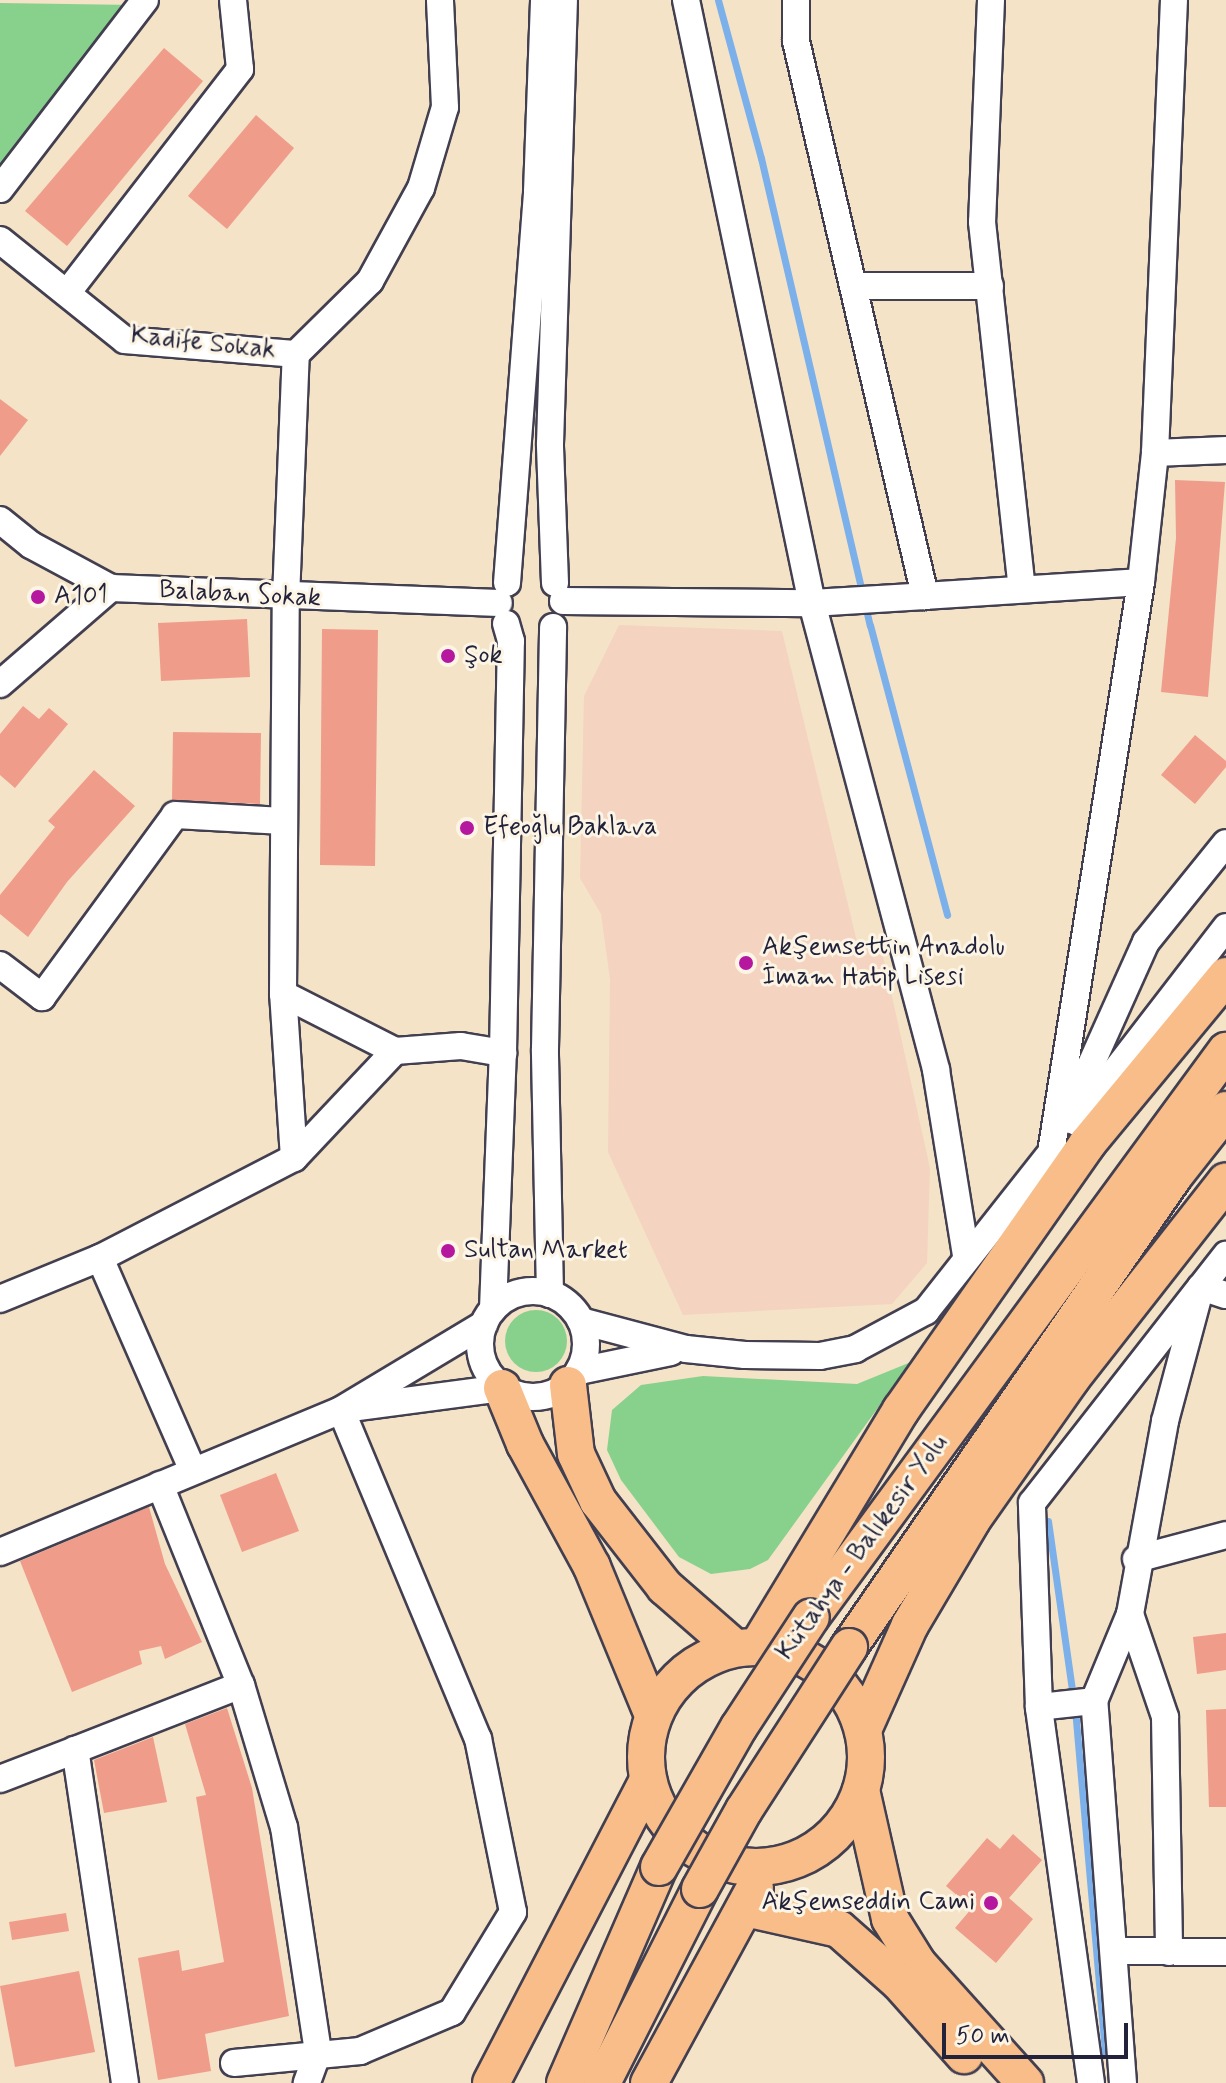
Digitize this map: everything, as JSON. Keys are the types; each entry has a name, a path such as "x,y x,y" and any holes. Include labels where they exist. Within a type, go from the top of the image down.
{"highway":[{"path":"573,1378 576,1454 598,1501 665,1587 747,1647 813,1662 853,1703 863,1730 866,1760 861,1790 847,1819 825,1843 797,1860 765,1867 734,1865 703,1854 678,1835 659,1810 648,1780 645,1747 653,1715 686,1671 747,1647 901,1410 1087,1144 1226,976"},
{"name":"Kütahya - Balıkesir Yolu","path":"565,2083 659,1867 739,1727 811,1617 1226,1051"},
{"name":"Kütahya - Balıkesir Yolu","path":"602,2083 700,1889 744,1810 849,1647 1174,1176 1226,1110"},
{"path":"863,1730 910,1625 972,1520 1071,1379 1226,1181"},
{"path":"502,1388 525,1444 592,1567 653,1715"},
{"path":"491,2083 648,1780"},
{"path":"861,1790 890,1919 918,1964 1025,2083"},
{"path":"649,2083 765,1867"},
{"path":"745,1908 839,1929 899,1982 990,2083"}],"street":[{"path":"0,189 145,0"},
{"path":"67,293 240,69 233,0"},
{"path":"294,1158 283,994 286,598 296,354 370,281 421,188 445,107 440,0"},
{"path":"502,1388 482,1359 489,1317 503,1053 511,641 504,603 537,192 544,0"},
{"path":"550,1294 545,1049 553,627 559,592 550,444 564,0"},
{"path":"686,0 812,603 936,1070 966,1256"},
{"path":"796,0 796,41 925,596"},
{"path":"991,0 982,222 1022,589"},
{"path":"1051,1153 1141,582 1155,453 1174,0"},
{"name":"Kadife Sokak","path":"0,240 125,340 296,354"},
{"path":"854,286 990,286"},
{"path":"1155,453 1226,450"},
{"name":"Balaban Sokak","path":"0,520 31,545 111,588 286,598 504,603"},
{"path":"504,603 537,572 559,592 812,603 1141,582"},
{"path":"0,684 111,588"},
{"path":"504,603 524,635 553,627"},
{"path":"0,965 42,997 175,815 284,821"},
{"path":"1051,1153 1146,942 1226,843"},
{"path":"0,1552 341,1410 489,1317 519,1293 550,1294 581,1321 686,1349 781,1358 855,1349 926,1311 966,1256 1196,973 1226,927"},
{"path":"283,994 395,1051 461,1046 503,1053"},
{"path":"0,1299 100,1258 294,1158 395,1051"},
{"path":"1123,2083 1116,1951 1094,1701 1130,1614 1136,1559 1165,1421 1226,1255"},
{"path":"100,1258 193,1471"},
{"path":"1091,2083 1039,1707 1032,1503 1214,1291"},
{"path":"573,1378 585,1346 581,1321"},
{"path":"341,1410 502,1388 535,1398 573,1378 686,1349"},
{"path":"234,2063 318,2052 360,2051 452,2012 513,1912 478,1739 341,1410"},
{"path":"160,1485 241,1685 284,1827 318,2052 307,2083"},
{"path":"1136,1559 1226,1535"},
{"path":"1130,1614 1165,1717 1169,1952"},
{"path":"0,1779 241,1685"},
{"path":"1039,1707 1094,1701"},
{"path":"75,1750 125,2083"},
{"path":"1116,1951 1226,1952"}],"shaded area":[{"name":"Akşemsettin Anadolu İmam Hatip Lisesi","path":"619,625 782,631 858,946 881,947 930,1168 927,1263 892,1304 683,1315 608,1152 610,979 601,914 580,878 584,696"}],"green space":[{"path":"0,3 134,5 0,180"},
{"path":"536,1310 558,1319 567,1341 558,1363 536,1372 514,1363 505,1341 514,1319"},
{"path":"911,1362 768,1560 750,1569 711,1574 679,1557 621,1480 607,1450 612,1410 641,1385 703,1376 857,1384"}],"building":[{"path":"164,48 203,81 67,246 25,211"},
{"path":"256,115 294,148 227,229 188,196"},
{"path":"0,399 28,420 0,456"},
{"path":"1175,480 1225,482 1208,697 1161,692 1176,538"},
{"path":"247,619 250,677 161,681 158,623"},
{"path":"322,629 378,630 375,866 320,865"},
{"path":"23,706 39,719 49,708 68,724 15,788 0,775 0,734"},
{"path":"173,732 261,733 260,804 172,800"},
{"path":"1195,735 1226,761 1226,767 1195,804 1161,775"},
{"path":"94,770 135,806 67,882 28,937 0,914 0,895 55,827 48,821"},
{"path":"276,1473 299,1531 242,1552 220,1495"},
{"path":"149,1507 165,1564 202,1642 165,1659 161,1646 139,1651 142,1664 72,1692 20,1561"},
{"path":"1226,1633 1226,1670 1197,1674 1193,1637"},
{"path":"227,1708 252,1788 289,2016 205,2034 211,2071 158,2080 138,1958 179,1950 182,1971 224,1962 196,1797 206,1795 185,1724"},
{"path":"1226,1709 1226,1807 1209,1807 1206,1710"},
{"path":"153,1737 167,1802 104,1813 94,1760"},
{"name":"Akşemseddin Cami","path":"1013,1834 1042,1860 1009,1898 1033,1919 996,1963 955,1928 972,1908 946,1886 987,1838 1000,1849"},
{"path":"66,1913 69,1931 12,1940 9,1922"},
{"path":"79,1971 95,2052 15,2067 0,1986"}],"waterway":[{"path":"718,0 761,158 870,625 947,915"},
{"path":"1048,1521 1073,1697"},
{"path":"1075,1709 1105,2055"}],"place":[{"name":"A101","path":"38,597"},
{"name":"Şok","path":"448,656"},
{"name":"Efeoğlu Baklava","path":"467,828"},
{"name":"Akşemsettin Anadolu İmam Hatip Lisesi","path":"746,963"},
{"name":"Sultan Market","path":"448,1251"},
{"name":"Akşemseddin Cami","path":"991,1903"}]}
